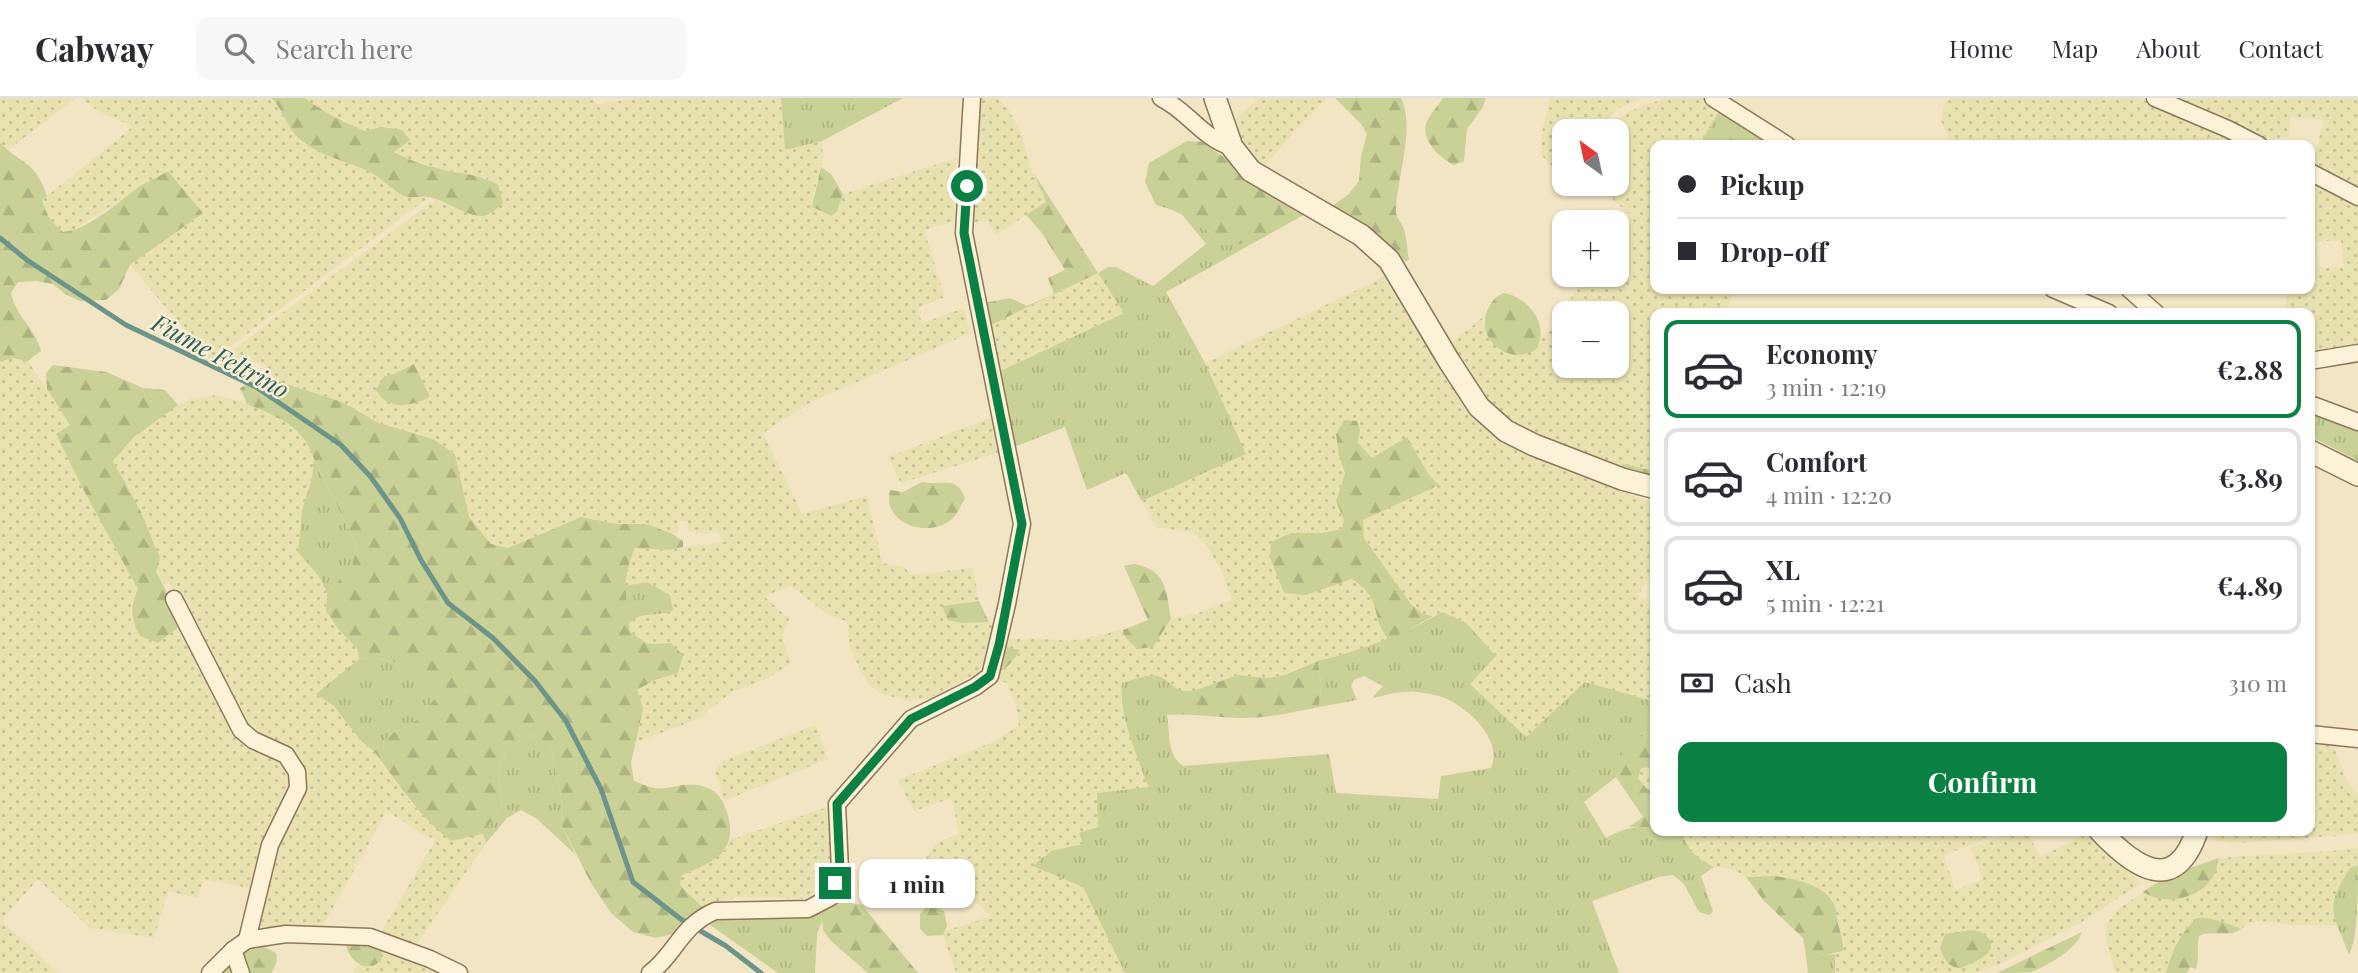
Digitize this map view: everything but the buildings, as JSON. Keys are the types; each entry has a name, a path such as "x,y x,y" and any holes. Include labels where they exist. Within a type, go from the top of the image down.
{"street":[{"path":"650,973 683,934 701,917 715,911 808,909 831,897 840,870 837,804 911,719 975,687 990,676 999,645 1022,524 964,233 972,98"},
{"path":"1161,98 1173,104 1214,139 1232,147"},
{"path":"1215,98 1232,147 1251,171 1361,235 1389,260 1448,362 1479,407 1506,431 1546,450 1622,479 1650,486"},
{"path":"1713,98 1779,140"},
{"path":"2155,98 2249,140"},
{"path":"2315,175 2358,197"},
{"path":"2065,294 2097,308"},
{"path":"2135,294 2150,308"},
{"path":"2315,360 2358,354"},
{"path":"2315,405 2350,414 2358,422"},
{"path":"2315,454 2358,475"},
{"path":"174,599 241,730 253,740 286,755 297,772 298,788 270,845 247,940"},
{"path":"2315,735 2358,739"},
{"path":"2106,836 2133,862 2156,871 2179,865 2191,851 2196,836"},
{"path":"210,973 247,940 286,934 370,937 430,959 459,973"},
{"path":"233,950 241,973"}],"shaded area":[{"path":"0,98 76,98 8,150 0,143"},
{"path":"81,98 271,98 293,133 305,144 370,171 407,197 429,197 211,361 130,265 203,213 168,171 71,231 63,232 46,212 42,200 134,126 102,114"},
{"path":"305,98 593,98 597,104 639,98 781,98 785,150 822,141 823,158 812,199 841,202 843,194 956,158 954,221 924,230 945,297 917,308 922,323 964,308 970,333 811,402 763,433 802,514 867,496 882,563 905,567 910,575 973,568 979,601 942,606 962,623 997,622 979,672 928,699 910,701 882,694 868,684 860,670 850,647 847,621 831,617 791,586 764,596 789,619 782,638 791,663 768,678 733,692 701,718 634,743 637,690 655,680 678,673 671,643 648,644 630,632 629,623 637,616 665,614 670,595 647,582 625,586 627,565 636,548 669,550 725,542 717,532 689,532 687,521 678,521 678,533 671,533 646,524 618,524 581,517 508,548 491,544 469,517 455,454 433,439 379,423 342,402 275,380 267,366 260,363 216,362 435,200 481,216 487,178 449,171 402,157 394,151 401,146 382,127 364,131 316,108","holes":["413,364 414,405 384,376"]},
{"path":"976,98 998,98 1008,109 1020,130 1032,172 1046,202 996,235 987,221 970,223"},
{"path":"1260,98 1328,98 1298,127 1261,171 1247,158 1230,123"},
{"path":"1550,98 1641,98 1617,109 1608,119 1552,119 1552,166 1542,156 1541,136"},
{"path":"1666,98 1704,98 1721,108 1702,140 1650,140 1650,294 1734,294 1726,308 1650,308 1650,469 1642,467 1610,471 1530,437 1501,415 1470,379 1449,345 1483,317 1483,324 1535,350 1541,337 1552,328 1552,378 1629,378 1629,301 1569,301 1579,287 1629,287 1631,216 1629,210 1624,210 1609,196 1629,196 1629,119 1618,119 1630,111"},
{"path":"1952,98 2139,98 2235,140 1950,140 1941,121 1945,103"},
{"path":"2166,98 2358,98 2358,189 2315,170 2315,153 2324,120 2291,117 2288,137 2259,139"},
{"path":"2315,180 2358,202 2358,347 2315,354 2315,308 2285,308 2287,294 2315,294","holes":["2341,240 2344,268 2319,267 2316,242"]},
{"path":"1098,273 1124,313 994,374 989,326"},
{"path":"1384,277 1462,394 1497,435 1560,469 1650,502 1650,578 1638,595 1650,606 1650,701 1585,682 1526,738 1470,684 1495,657 1442,612 1433,616 1423,614 1411,604 1364,537 1363,520 1438,485 1429,475 1407,437 1372,459 1358,443 1360,430 1339,456 1345,473 1336,501 1344,520 1342,529 1322,533 1291,533 1271,542 1270,558 1285,593 1352,579 1362,586 1376,604 1382,632 1389,640 1297,668 1284,675 1268,678 1238,675 1193,691 1179,691 1165,680 1121,695 1126,723 1150,787 1098,827 1084,844 1051,851 1033,866 1083,887 1125,973 956,973 942,932 991,916 925,860 937,842 959,834 952,798 914,811 898,780 991,743 1019,726 1017,710 1007,683 993,678 993,675 1013,662 1020,651 1004,647 1007,639 1070,641 1123,630 1125,637 1163,633 1171,619 1196,614 1232,600 1220,568 1207,546 1194,533 1156,527 1142,501 1245,453 1205,363"},
{"path":"13,358 28,361 70,425 56,434 138,589 131,603 132,620 140,636 158,643 182,621 235,725 289,765 294,786 253,889 204,879 198,898 168,891 154,938 90,928 38,879 1,921 59,973 0,973 0,362"},
{"path":"216,395 281,417 295,428 309,446 314,459 312,478 302,511 298,552 320,578 327,593 326,611 339,630 357,648 359,659 316,694 345,717 362,742 374,751 409,801 451,841 483,834 486,843 415,947 380,934 436,839 425,836 387,811 321,929 265,929 258,923 271,853 302,776 247,729 168,581 162,585 156,572 159,558 141,512 112,461 133,438 173,408 192,398"},
{"path":"993,417 1001,452 901,483 888,457"},
{"path":"816,725 828,759 724,801 715,771 722,761"},
{"path":"2315,741 2332,742 2348,783 2358,795 2358,834 2238,843 2216,841 2214,836 2315,836"},
{"path":"1650,766 1650,791 1638,778 1641,769"},
{"path":"831,806 834,876 829,886 818,895 801,899 737,897 702,907 680,884 681,876 704,865 727,848 730,840"},
{"path":"1684,836 1993,836 1944,855 1955,890 1983,879 1971,848 2003,836 2030,836 2040,857 2080,836 2096,836 2141,883 2087,919 2002,963 1976,973 1835,973 1835,954 1843,951 1844,939 1835,906 1824,892 1784,876 1746,877 1732,869 1714,867 1700,860 1688,849"},
{"path":"2358,849 2358,865 2350,868 2332,901 2332,910 2338,925 2291,925 2261,921 2248,923 2241,929 2205,918 2188,926 2171,955 2166,973 2116,973 2106,942 2106,926 2116,911 2143,892 2165,900 2198,893 2218,866 2218,858"},
{"path":"371,945 412,956 443,973 353,973"}],"green space":[{"path":"271,98 305,98 327,113 364,131 382,127 402,130 410,140 394,152 423,164 493,182 498,185 503,203 489,214 479,216 435,199 402,195 372,173 325,154 302,141"},
{"path":"781,98 903,98 822,141 785,150"},
{"path":"1335,98 1401,98 1407,124 1396,213 1404,231 1409,260 1401,263 1328,209 1349,194 1359,181 1361,156 1367,134 1361,124"},
{"path":"1443,98 1486,98 1483,107 1467,129 1464,161 1454,165 1442,158 1432,147 1426,134 1427,121"},
{"path":"1721,108 1774,140 1702,140"},
{"path":"1187,141 1202,142 1283,198 1286,209 1278,226 1258,238 1226,245 1185,216 1156,205 1145,182 1149,163"},
{"path":"0,143 38,176 47,196 42,200 45,210 63,232 92,221 139,187 168,171 203,213 130,265 119,289 106,300 80,301 53,284 18,282 11,293 14,302 35,335 41,351 28,361 13,358 0,362"},
{"path":"821,167 831,174 843,194 837,211 832,216 812,207"},
{"path":"1033,172 1098,273 989,326 984,303 1010,298 1027,306 1054,294 1048,278 1065,270 1042,233 1026,215 1046,202"},
{"path":"1283,198 1307,213 1166,292 1205,363 1246,454 1142,501 1126,473 1087,490 1065,427 1009,449 994,374 1124,313 1098,273 1108,267 1116,267 1153,286 1206,244 1179,211 1196,220 1210,233"},
{"path":"1504,293 1528,305 1538,319 1540,336 1534,351 1521,355 1511,354 1502,350 1488,337 1485,317 1493,300"},
{"path":"414,364 430,397 401,405 387,402 381,397 376,390 384,376"},
{"path":"53,365 106,372 143,388 165,390 178,405 133,438 113,461 141,512 160,558 156,572 182,621 158,643 140,636 137,630 132,608 138,589 56,434 70,425 47,389 46,373"},
{"path":"255,380 275,380 342,402 379,423 433,439 455,454 469,517 491,544 508,548 581,517 618,524 646,524 671,533 683,541 683,547 669,550 635,548 626,580 630,632 648,644 671,643 683,655 678,673 655,680 637,690 643,708 631,763 634,781 654,788 693,784 708,788 722,801 730,826 730,837 721,854 681,876 680,885 702,907 674,934 656,938 633,932 611,913 591,883 562,826 561,797 550,745 532,735 507,748 498,772 502,805 483,834 451,841 428,821 400,787 374,751 393,733 417,720 443,689 442,680 392,661 359,659 357,648 339,630 326,611 327,593 352,567 356,544 303,437 288,423 247,404 240,388"},
{"path":"2315,410 2358,426 2358,461 2315,439"},
{"path":"1344,420 1357,421 1360,430 1358,443 1372,458 1407,437 1429,475 1439,485 1363,520 1364,538 1411,604 1423,614 1433,616 1389,640 1379,624 1369,595 1352,579 1306,595 1284,593 1270,558 1271,542 1291,533 1322,533 1342,529 1344,520 1336,501 1345,473 1336,434"},
{"path":"314,459 356,544 352,567 327,593 320,578 298,552 302,511 312,478"},
{"path":"1624,464 1650,470 1650,483 1610,471"},
{"path":"922,482 954,484 962,492 965,499 955,516 943,525 921,528 909,525 893,512 889,502 890,490 903,492"},
{"path":"1135,564 1153,571 1163,583 1171,619 1153,647 1137,649 1125,637 1123,630 1148,620 1124,566"},
{"path":"647,582 670,595 673,610 645,615 629,623 625,586"},
{"path":"979,601 989,622 962,623 948,620 942,606"},
{"path":"1442,612 1466,623 1496,656 1470,684 1526,737 1585,682 1650,701 1650,731 1619,769 1616,777 1584,802 1606,838 1624,830 1642,827 1650,827 1650,836 1683,836 1695,854 1714,867 1701,876 1713,911 1710,915 1699,912 1684,884 1673,875 1659,877 1592,901 1619,973 1125,973 1083,887 1033,866 1051,851 1083,844 1079,833 1098,827 1097,793 1149,787 1129,732 1123,708 1122,683 1158,676 1184,691 1167,715 1172,750 1184,766 1329,754 1336,793 1438,799 1441,776 1491,768 1493,749 1490,739 1470,714 1445,698 1430,694 1400,692 1372,698 1383,686 1364,676 1354,680 1351,686 1357,700 1319,707 1321,683 1318,661 1382,641"},
{"path":"1004,647 1020,650 1009,665 993,675"},
{"path":"372,658 403,663 442,679 443,689 417,720 393,733 374,751 362,742 334,706 316,694 359,659"},
{"path":"1318,661 1321,683 1319,707 1248,718 1167,715 1184,691 1193,691 1238,675 1268,678 1284,675"},
{"path":"1650,731 1650,766 1641,769 1638,778 1650,791 1650,827 1629,827 1643,817 1616,777 1621,755 1627,747"},
{"path":"532,735 550,745 561,797 562,826 575,854 537,819 521,810 507,818 486,843 483,834 502,805 498,772 507,748"},
{"path":"2218,858 2216,871 2210,881 2191,895 2166,899 2143,892 2170,876"},
{"path":"2358,865 2356,926 2349,954 2333,910 2336,893 2342,882 2350,868"},
{"path":"1773,876 1809,884 1826,893 1836,910 1843,951 1825,955 1805,949 1803,938 1764,901 1746,877"},
{"path":"842,886 845,901 862,905 918,973 868,973 831,941 823,930 821,908"},
{"path":"928,905 944,911 947,926 943,935 927,936 920,929 920,914"},
{"path":"758,912 821,913 815,973 778,973 706,922 720,915"},
{"path":"2197,918 2214,919 2241,929 2230,933 2199,936 2196,969 2190,967 2187,973 2166,973 2177,943"},
{"path":"1972,930 1988,937 1991,949 1975,962 1961,968 1950,965 1940,948 1945,934"},
{"path":"2082,932 2068,951 2038,969 2031,972 1997,973"},
{"path":"258,944 276,953 277,960 272,973 216,973 241,946"},
{"path":"378,944 382,950 381,961 365,966 355,961 346,946"},
{"path":"1805,949 1825,955 1835,954 1835,973 1808,973"}],"waterway":[{"name":"Fiume Feltrino","path":"0,238 27,260 126,325 256,387 341,445 370,476 400,518 421,560 448,603 493,638 535,681 566,721 601,789 633,882 682,920 726,946 761,973"}],"route":[{"path":"835,883 840,870 837,804 911,719 975,687 990,676 1007,604 1022,524 964,233 967,186"}]}
